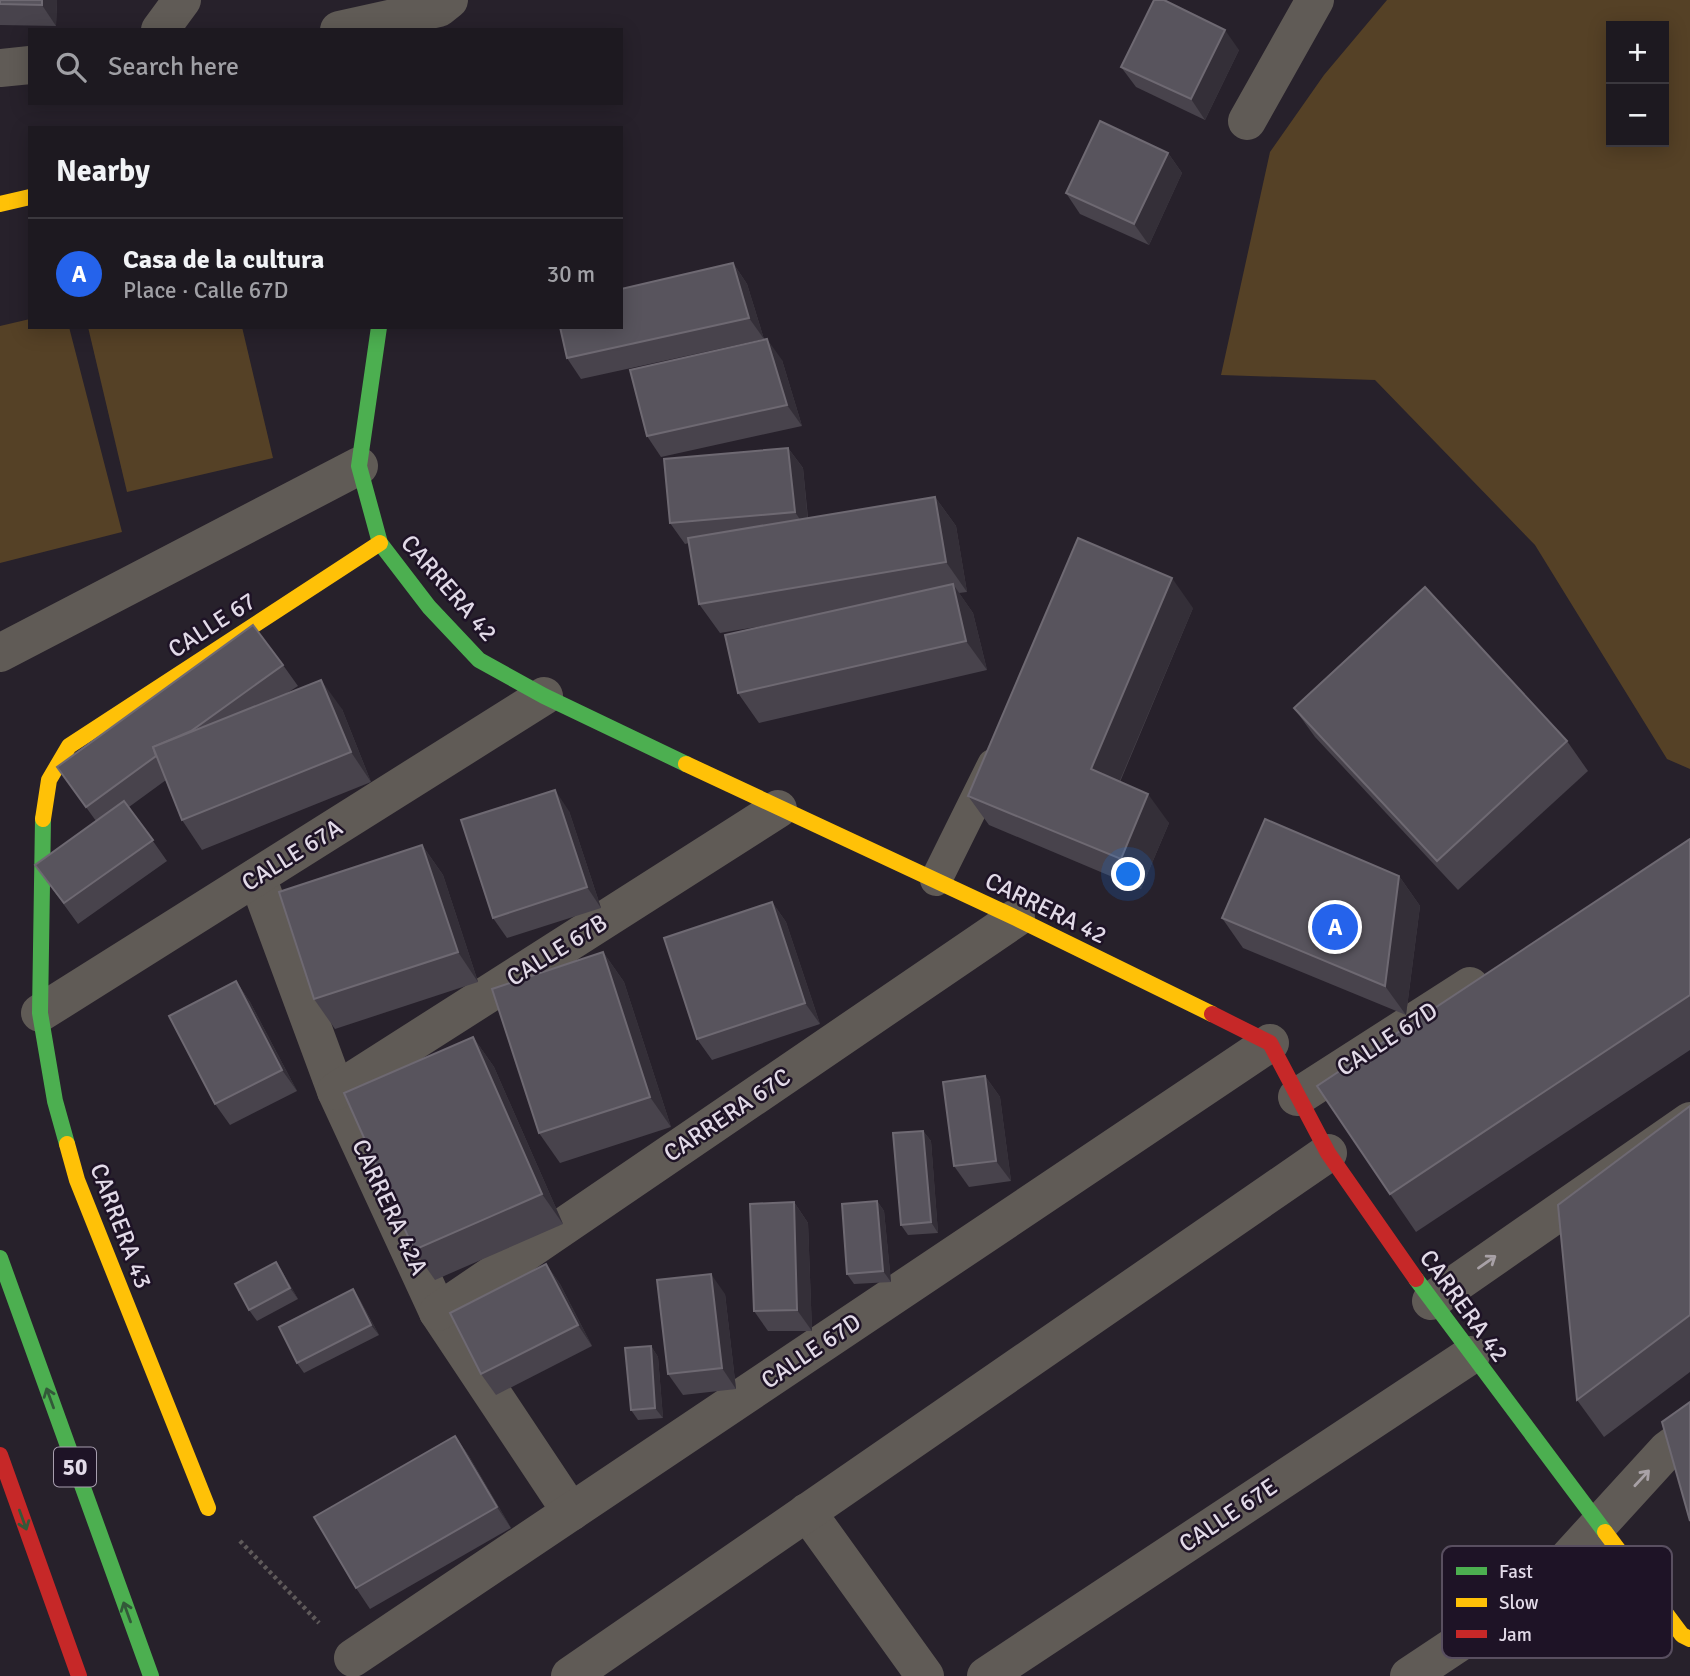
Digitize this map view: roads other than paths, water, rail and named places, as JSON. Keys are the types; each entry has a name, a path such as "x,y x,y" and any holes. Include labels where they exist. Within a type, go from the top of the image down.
{"main road":[{"path":"0,204 28,197"},
{"name":"CARRERA 42","path":"379,329 359,466 380,543 429,607 479,660 544,696 778,809 1016,918 1270,1044 1328,1153 1431,1301 1613,1546"},
{"name":"CALLE 67","path":"69,746 380,543"},
{"name":"CARRERA 43","path":"69,746 49,780 41,836 40,1013 55,1101 77,1180 208,1508"},
{"name":"50","path":"0,1258 150,1676"},
{"path":"0,1455 79,1676"},
{"name":"CARRERA 42","path":"1672,1622 1682,1635 1690,1639"}],"street":[{"path":"161,28 182,0"},
{"path":"1247,121 1315,0"},
{"path":"347,28 444,4"},
{"path":"0,68 28,65"},
{"path":"0,653 359,466"},
{"name":"CALLE 67A","path":"40,1013 544,696"},
{"name":"CALLE 67B","path":"336,1091 778,809"},
{"name":"CARRERA 42A","path":"257,877 336,1091 438,1311 571,1512"},
{"name":"CARRERA 67C","path":"438,1311 1016,918"},
{"name":"CALLE 67D","path":"1297,1097 1505,964"},
{"name":"CALLE 67D","path":"353,1658 1270,1044"},
{"path":"1431,1301 1690,1121"},
{"path":"570,1676 1328,1153"},
{"name":"CALLE 67E","path":"986,1676 1471,1355"},
{"path":"1579,1546 1667,1450 1690,1433"},
{"path":"807,1512 925,1676"},
{"path":"1409,1676 1442,1654"}],"lane":[{"path":"936,880 1003,743"}],"place":[{"name":"Casa de la cultura","path":"1335,927"}]}
